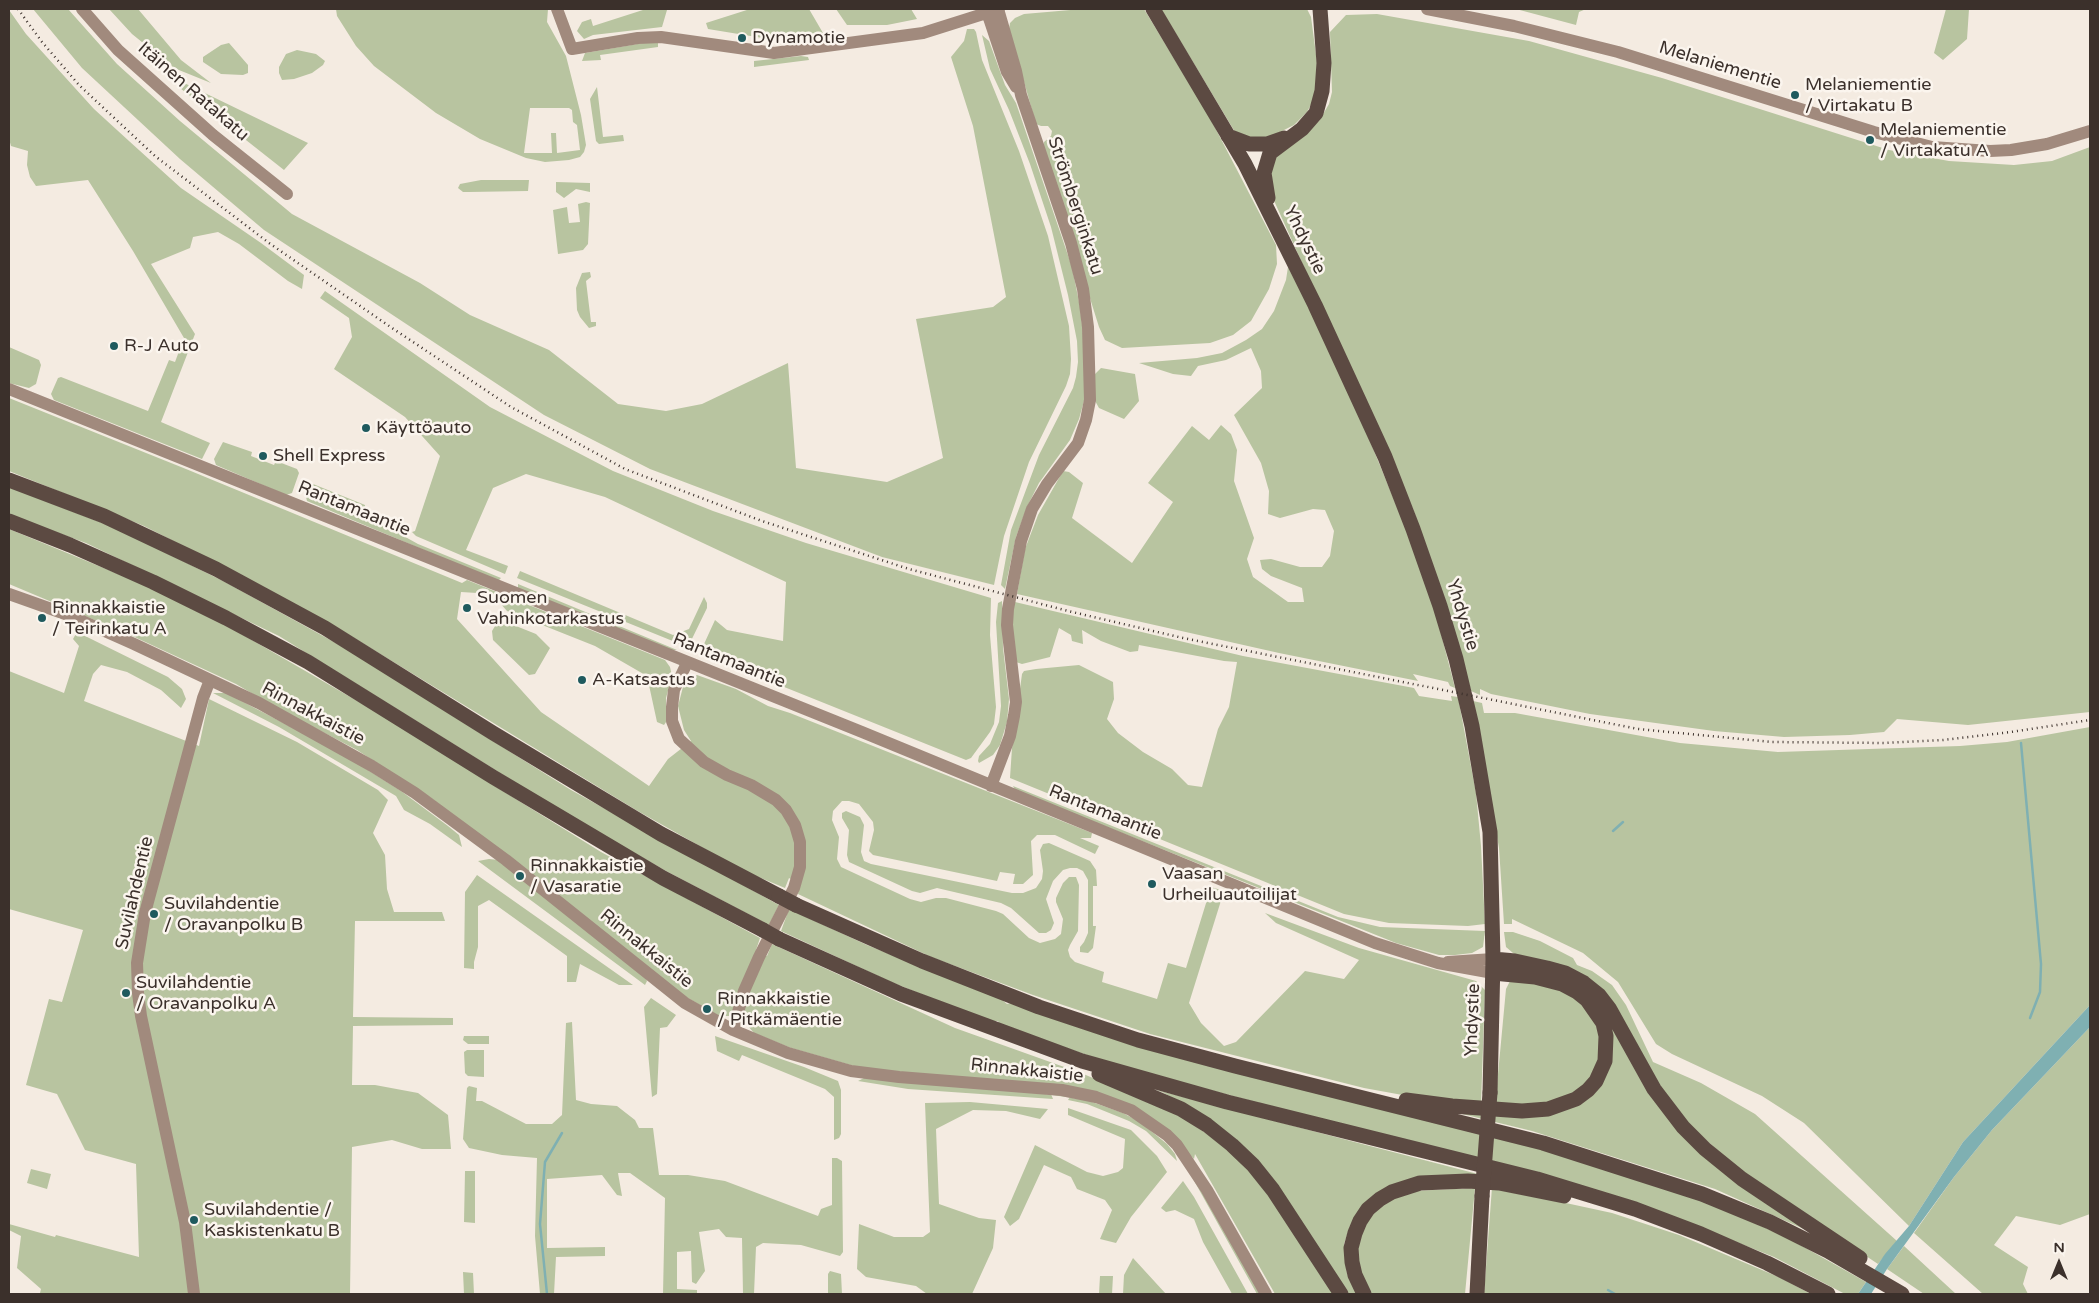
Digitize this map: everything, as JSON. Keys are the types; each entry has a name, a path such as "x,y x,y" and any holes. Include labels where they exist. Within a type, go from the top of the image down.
{"highway":[{"name":"Yhdystie","path":"1153,9 1245,164 1315,305 1385,458 1428,568 1453,650 1472,726 1490,832 1493,966 1490,1093 1477,1294"},
{"path":"1274,221 1264,185 1264,173 1270,153 1302,129 1316,113 1322,91 1324,63 1320,9"},
{"path":"1228,136 1249,144 1267,144 1291,136"},
{"path":"9,480 104,516 216,569 325,628 493,733 661,834 796,905 922,961 1039,1007 1147,1042 1235,1066 1543,1143 1702,1194 1770,1222 1870,1270"},
{"path":"9,521 70,545 153,582 226,618 308,662 493,777 646,868 779,938 902,994 1082,1061 1227,1102 1537,1178 1635,1209 1701,1234 1767,1263 1828,1294"},
{"path":"1493,966 1515,961 1547,968 1584,983 1599,995 1609,1008 1654,1089 1683,1127 1705,1149 1742,1179 1904,1294"},
{"path":"1375,1100 1402,1099 1452,1106 1522,1111 1548,1109 1564,1104 1588,1090 1601,1072 1607,1049 1603,1023 1597,1011 1577,992 1562,984 1493,966"},
{"path":"1082,1061 1098,1074 1181,1109 1207,1125 1232,1145 1254,1165 1273,1190 1341,1294"},
{"path":"1364,1294 1355,1275 1352,1262 1355,1233 1360,1220 1368,1209 1380,1199 1404,1187 1443,1181 1499,1184 1635,1209"}],"street":[{"name":"Itäinen Ratakatu","path":"82,9 118,50 213,135 286,194"},
{"path":"557,9 572,49 630,39 661,37 774,53 922,34 993,9"},
{"name":"Strömberginkatu","path":"991,786 1010,736 1016,702 1007,625 1008,609 1021,541 1032,510 1047,484 1078,442 1086,420 1090,400 1088,327 1083,288 1071,243 1021,95 1007,72 993,9"},
{"name":"Melaniementie","path":"1427,9 1514,26 1618,52 1859,127 1932,147 1990,151 2011,150 2047,144 2090,131"},
{"name":"Rantamaantie","path":"9,389 208,468 1375,943 1438,962 1493,966"},
{"name":"Rinnakkaistie","path":"9,594 71,616 210,680 309,730 372,766 415,793 506,860 685,1002 733,1030 788,1053 851,1071 899,1077 1062,1090 1096,1097 1131,1110 1148,1120 1177,1145 1207,1190 1266,1294"},
{"path":"687,663 674,690 672,707 672,720 680,739 704,762 727,775 751,785 776,800 786,810 795,825 800,842 800,867 794,888 744,991 733,1030"},
{"name":"Suvilahdentie","path":"194,1294 185,1222 141,1016 137,963 145,914 203,698 210,680"}],"green space":[{"path":"33,9 68,9 117,64 180,121 292,214 420,283 470,315 549,350 618,404 666,411 702,404 788,363 796,468 887,482 943,458 916,319 993,307 1006,297 973,126 951,57 964,41 967,29 974,29 982,60 1019,151 1048,236 1069,326 1071,359 1070,374 1066,386 1029,462 1004,536 994,585 882,557 650,469 544,415 264,230 180,159 82,68"},
{"path":"109,9 138,9 181,60 211,83 174,68 132,34"},
{"path":"336,9 548,9 547,22 566,56 581,115 586,145 584,152 580,157 569,160 545,162 526,158 480,139 436,113 374,66 356,46 337,16","holes":["530,108 569,108 572,110 573,122 577,125 580,150 557,153 556,133 551,133 552,153 524,153"]},
{"path":"646,9 671,9 667,10 662,27 593,35 584,39 577,31 582,22 591,19 593,26"},
{"path":"750,9 809,9 823,33 775,40 708,29 706,23"},
{"path":"836,9 911,9 917,19 887,25 847,25"},
{"path":"1082,9 1144,9 1209,116 1276,245 1277,264 1269,289 1251,321 1233,335 1210,343 1122,348 1105,340 1099,327 1043,148 1044,142 1051,136 1052,131 1048,126 1036,124 1009,29 1010,23 1015,18 1024,14"},
{"path":"1161,9 1307,9 1311,17 1317,62 1316,95 1307,112 1294,125 1274,135 1258,140 1235,132"},
{"path":"1516,9 1586,9 1579,12 1576,25"},
{"path":"1946,9 1969,9 1967,39 1943,60 1934,53"},
{"path":"9,10 26,34 94,109 181,188 304,275 302,289 288,281 239,244 218,232 193,237 190,248 151,264 195,334 161,422 210,443 202,459 54,400 51,394 58,378 61,377 148,411 169,360 175,362 184,338 133,251 88,180 36,186 30,177 27,165 28,151 11,146 9,139"},
{"path":"1377,14 1529,41 1662,78 1889,150 1949,161 2014,165 2052,161 2090,147 2090,712 1968,725 1897,719 1884,732 1784,737 1714,731 1590,714 1491,694 1480,689 1480,695 1471,691 1447,605 1413,509 1271,194 1269,170 1275,155 1319,121 1329,104 1332,92 1330,32 1346,15"},
{"path":"982,35 989,41 1005,85 1016,103 1072,267 1080,307 1085,352 1084,401 1079,419 1070,440 1039,483 1027,507 1016,537 1005,589 1001,585 1011,530 1039,455 1073,388 1078,362 1077,341 1068,295 1051,227 1030,164 1009,110 990,69"},
{"path":"649,42 658,43 658,47 600,55 601,60 582,61 585,53"},
{"path":"229,43 248,65 248,73 243,75 221,74 203,62 203,57 221,45"},
{"path":"297,50 316,54 325,61 323,65 312,73 294,79 282,80 279,67 286,54"},
{"path":"801,56 808,57 809,60 754,67 754,61"},
{"path":"180,81 308,143 284,170 180,88"},
{"path":"597,87 603,137 623,135 624,141 599,144 596,141 590,99"},
{"path":"481,180 529,180 528,191 463,192 458,188 460,184"},
{"path":"556,182 590,183 590,192 576,189 564,198 556,192"},
{"path":"590,203 588,244 583,250 558,254 553,210 567,207 569,223 580,222 578,204"},
{"path":"1288,267 1331,351 1413,546 1437,618 1455,688 1450,686 1448,682 1413,674 1418,681 1279,653 1017,594 1025,549 1038,515 1063,471 1069,472 1083,483 1072,518 1132,563 1173,502 1148,483 1192,426 1209,440 1221,425 1231,434 1237,450 1234,481 1254,538 1247,559 1253,577 1288,602 1304,602 1302,588 1271,576 1262,569 1260,560 1271,559 1300,567 1322,567 1330,556 1334,531 1325,510 1313,509 1280,518 1268,514 1269,491 1261,463 1234,415 1262,388 1261,371 1251,348 1226,360 1198,366 1191,376 1173,374 1139,363 1197,358 1222,353 1246,340 1262,329 1274,311 1286,280"},
{"path":"590,272 591,277 586,281 591,322 596,322 596,326 589,328 577,310 576,288 582,273"},
{"path":"325,291 490,407 613,471 713,511 806,543 991,598 990,635 996,707 994,724 990,732 971,758 966,760 702,654 704,644 715,620 727,630 783,641 786,582 605,497 526,474 493,488 466,550 508,566 505,574 416,536 412,532 415,531 440,456 405,417 334,369 352,337 349,318 320,298"},
{"path":"9,347 39,360 41,365 36,384 29,388 9,383"},
{"path":"1101,368 1135,374 1139,401 1124,419 1099,408 1094,399 1095,374"},
{"path":"9,398 462,583 467,580 665,660 670,667 672,676 666,698 666,722 664,725 657,722 647,676 595,646 507,611 500,603 477,593 461,592 457,619 541,712 649,786 668,759 691,741 684,730 678,706 683,687 690,678 697,675 736,689 768,706 790,713 1092,833 1091,838 1080,838 1099,846 1095,854 1055,835 1037,835 1031,841 1033,875 1023,884 1013,884 1015,874 1000,872 997,881 873,855 869,851 874,830 873,822 859,804 842,801 833,811 832,820 839,837 837,859 841,867 910,899 921,902 936,898 946,898 996,911 1003,914 1029,938 1040,943 1055,939 1061,934 1063,919 1056,898 1063,883 1069,877 1076,877 1079,885 1078,931 1068,950 1070,957 1075,962 1104,972 1102,982 1157,999 1168,963 1186,968 1211,887 1224,891 1189,1003 1201,1023 1224,1046 1236,1042 1305,971 1344,979 1359,960 1276,923 1265,913 1359,948 1476,981 1485,990 1481,1104 1430,1100 1364,1088 1150,1034 1033,995 931,957 798,894 799,884 789,878 785,888 744,871 636,810 341,630 260,585 144,526 9,471"},
{"path":"223,442 252,452 251,456 274,465 276,461 297,469 299,473 292,493 286,495 216,465 214,459"},
{"path":"313,484 365,505 365,508 403,524 404,529 364,509 362,513 418,544 501,578 498,581 307,501 306,497"},
{"path":"9,487 118,529 225,582 343,647 571,790 779,905 769,925 666,871 568,815 279,636 86,543 9,515"},
{"path":"9,529 140,583 226,625 371,709 601,852 760,938 756,950 767,956 772,944 955,1028 1081,1073 1176,1113 1231,1150 1261,1184 1336,1294 1275,1294 1195,1154 1194,1159 1159,1124 1134,1107 854,1066 791,1048 754,1033 748,1026 743,1010 731,1016 719,1016 681,994 431,798 357,750 275,707 236,684 128,634 9,584"},
{"path":"520,571 673,635 689,629 704,597 707,608 688,647 517,578"},
{"path":"518,584 677,650 671,650 518,589"},
{"path":"1002,601 1003,648 1009,699 1007,722 1000,745 993,755 979,763 979,756 990,744 999,722 1001,706 996,622 998,603"},
{"path":"1015,602 1243,656 1414,688 1419,696 1452,701 1451,696 1458,697 1476,793 1485,924 1468,926 1389,923 1344,914 1010,778 1022,674 1024,671 1036,669 1079,665 1113,682 1114,699 1107,719 1118,733 1143,752 1172,769 1188,785 1202,787 1218,729 1229,707 1237,662 1139,645 1138,651 1130,652 1101,641 1082,630 1083,644 1072,641 1071,635 1059,628 1050,657 1022,664 1016,662 1014,657 1012,604"},
{"path":"506,622 536,634 550,648 535,674 529,675 493,640 492,631 497,623"},
{"path":"77,632 168,677 182,689 186,699 181,708 161,690 127,672 101,665 93,674 84,701 199,746 209,699 297,742 378,790 388,800 373,833 385,855 387,889 394,912 442,912 445,921 355,921 353,1017 453,1018 453,1025 353,1026 352,1085 375,1085 418,1093 448,1115 451,1149 422,1149 392,1140 352,1147 350,1294 43,1294 40,1293 41,1289 17,1268 21,1236 9,1230 9,1224 139,1257 136,1164 85,1150 57,1094 26,1085 49,999 62,1002 83,930 9,909 9,671 64,693 79,646 73,639"},
{"path":"213,693 226,693 341,753 401,791 448,826 459,835 462,847 430,824 404,810 396,796 279,727"},
{"path":"1473,701 1482,703 1484,713 1515,713 1680,743 1778,752 1960,746 2007,742 2090,727 2090,1005 1963,1142 1909,1226 1804,1123 1762,1096 1672,1054 1656,1044 1618,982 1583,953 1512,919 1512,924 1504,924 1499,848"},
{"path":"1013,786 1338,917 1380,927 1485,931 1483,947 1472,953 1439,955 1396,943 1015,790"},
{"path":"846,811 860,817 864,825 861,852 864,861 1012,893 1023,893 1036,888 1042,879 1043,871 1040,850 1043,844 1049,843 1090,861 1096,870 1097,886 1093,886 1093,926 1096,926 1093,948 1088,953 1080,952 1080,947 1088,933 1088,880 1083,871 1077,868 1063,870 1053,881 1046,899 1054,923 1051,930 1046,933 1039,933 1011,908 1001,903 937,888 920,893 912,891 849,862 847,855 849,830 842,818 842,813"},
{"path":"499,860 645,976 647,981 645,985 478,861"},
{"path":"477,875 633,985 619,985 580,964 576,982 567,982 567,956 489,900 478,906 478,947 474,969 464,968 465,892"},
{"path":"789,909 867,945 1001,999 1007,1004 1011,1003 1601,1166 1714,1205 1786,1237 1866,1282 1858,1294 1845,1294 1774,1257 1643,1205 1116,1065 1000,1025 998,1021 989,1021 891,982 781,931"},
{"path":"1504,932 1513,932 1540,941 1573,958 1577,965 1592,971 1612,985 1626,1005 1653,1062 1701,1083 1755,1114 1897,1241 1878,1264 1740,1172 1695,1132 1667,1102 1634,1041 1513,953 1506,947"},
{"path":"1525,979 1554,987 1582,1000 1602,1036 1602,1060 1591,1078 1572,1097 1540,1105 1495,1106 1506,989 1510,981"},
{"path":"651,998 676,1015 667,1027 660,1028 657,1094 652,1097 644,1007"},
{"path":"1602,1006 1649,1089 1808,1231 1715,1189 1532,1131 1450,1111 1526,1114 1601,1082"},
{"path":"572,1022 576,1100 591,1104 617,1106 635,1120 639,1128 653,1128 659,1175 688,1175 725,1181 818,1216 821,1209 832,1205 832,1158 842,1161 843,1252 840,1256 801,1245 763,1243 756,1247 754,1294 743,1294 742,1238 726,1237 719,1229 699,1232 705,1271 696,1284 692,1282 691,1251 677,1252 677,1289 697,1290 697,1294 663,1294 665,1198 630,1173 618,1173 622,1196 617,1195 602,1175 547,1179 547,1248 605,1247 605,1256 556,1257 554,1294 540,1294 535,1236 537,1158 502,1155 469,1148 463,1139 467,1088 469,1086 477,1088 476,1101 482,1101 526,1124 552,1124 562,1115 566,1023"},
{"path":"2090,1027 2090,1214 2060,1225 2016,1216 1994,1245 2028,1267 2023,1284 2028,1294 1983,1294 1914,1233 1954,1177 1992,1130"},
{"path":"464,1036 489,1036 489,1044 468,1044 463,1040"},
{"path":"715,1036 838,1081 841,1090 841,1134 839,1138 834,1140 834,1097 825,1089 742,1055 739,1061 717,1051"},
{"path":"467,1050 484,1050 484,1077 468,1076 465,1073 464,1052"},
{"path":"864,1078 1051,1094 1053,1099 908,1089 858,1081"},
{"path":"1153,1089 1501,1180 1427,1177 1350,1226 1344,1244 1347,1274 1358,1294 1347,1294 1211,1122 1164,1093"},
{"path":"1070,1097 1081,1098 1123,1113 1140,1122 1167,1144 1175,1154 1177,1161 1146,1131 1129,1121 1087,1104 1068,1100"},
{"path":"970,1102 1048,1109 1040,1119 1006,1111 973,1110 936,1129 939,1204 979,1218 996,1220 993,1248 972,1294 927,1294 916,1286 866,1277 857,1269 859,1224 894,1237 923,1237 930,1232 925,1103"},
{"path":"1068,1108 1131,1130 1157,1156 1167,1172 1131,1217 1116,1243 1100,1239 1112,1210 1105,1200 1077,1189 1071,1177 1044,1165 1019,1219 1010,1226 1004,1217 1035,1145 1087,1172 1103,1176 1118,1172 1123,1168 1125,1139 1068,1115"},
{"path":"31,1169 51,1174 47,1189 27,1183"},
{"path":"465,1171 475,1171 475,1223 464,1222"},
{"path":"1192,1177 1199,1186 1260,1294 1257,1294"},
{"path":"1183,1181 1194,1197 1248,1294 1232,1294 1203,1242 1194,1219 1175,1210 1166,1212 1161,1208"},
{"path":"1492,1187 1612,1213 1679,1235 1781,1278 1811,1294 1484,1294"},
{"path":"1475,1188 1465,1294 1372,1294 1362,1281 1356,1250 1361,1229 1373,1212 1389,1199 1412,1191"},
{"path":"1904,1246 1956,1294 1924,1294 1887,1269"},
{"path":"1133,1258 1166,1294 1123,1294 1124,1275"},
{"path":"830,1271 841,1274 842,1294 828,1294 828,1274"},
{"path":"463,1272 473,1273 474,1294 464,1294"},
{"path":"1100,1276 1113,1276 1112,1294 1099,1294"}],"water":[{"path":"2090,1005 2090,1027 1992,1130 1954,1177 1871,1294 1858,1294 1885,1254 1909,1226 1963,1142"}],"waterway":[{"path":"2021,743 2041,964 2040,992 2030,1018"},
{"path":"1613,831 1623,822"},
{"path":"547,1294 540,1224 545,1162 562,1133"},
{"path":"1608,1290 1615,1294"}],"railway":[{"path":"18,9 42,42 79,85 155,156 269,243 392,328 511,407 625,469 762,521 909,569 1068,611 1183,638 1638,729 1772,742 1884,743 1943,740 2090,720"}],"place":[{"name":"Dynamotie","path":"742,38"},
{"name":"Melaniementie / Virtakatu B","path":"1795,95"},
{"name":"Melaniementie / Virtakatu A","path":"1870,140"},
{"name":"R-J Auto","path":"114,346"},
{"name":"Käyttöauto","path":"366,428"},
{"name":"Shell Express","path":"263,456"},
{"name":"Suomen Vahinkotarkastus","path":"467,608"},
{"name":"Rinnakkaistie / Teirinkatu A","path":"42,618"},
{"name":"A-Katsastus","path":"582,680"},
{"name":"Rinnakkaistie / Vasaratie","path":"520,876"},
{"name":"Vaasan Urheiluautoilijat","path":"1152,884"},
{"name":"Suvilahdentie / Oravanpolku B","path":"154,914"},
{"name":"Suvilahdentie / Oravanpolku A","path":"126,993"},
{"name":"Rinnakkaistie / Pitkämäentie","path":"707,1009"},
{"name":"Suvilahdentie / Kaskistenkatu B","path":"194,1220"}]}
